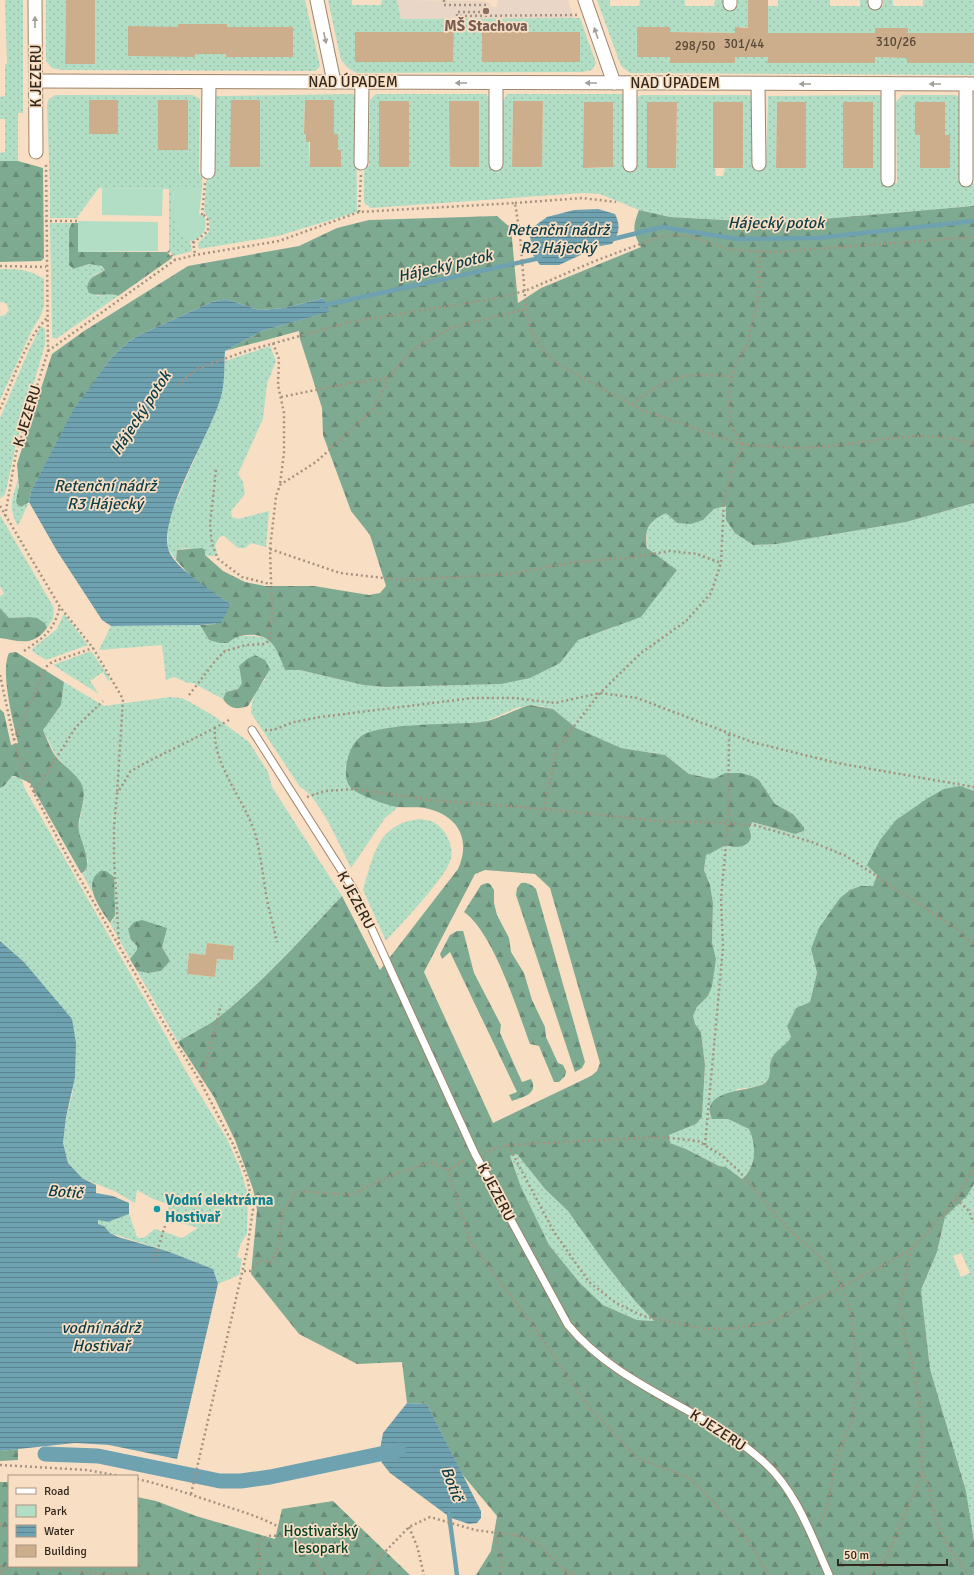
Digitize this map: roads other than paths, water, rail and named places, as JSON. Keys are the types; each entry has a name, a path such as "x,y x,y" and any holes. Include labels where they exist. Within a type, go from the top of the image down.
{"street":[{"name":"K JEZERU","path":"35,0 36,81 41,156"},
{"path":"317,0 334,82"},
{"path":"582,6 614,83"},
{"name":"NAD ÚPADEM","path":"36,81 970,84 966,180"},
{"path":"208,172 209,82"},
{"path":"361,163 362,83"},
{"path":"496,83 496,164"},
{"path":"630,83 630,165"},
{"path":"758,84 759,164"},
{"path":"888,84 888,180"}],"lane":[{"name":"K JEZERU","path":"252,730 354,890 475,1154 556,1305 579,1338 620,1371 730,1436 766,1463 781,1481 798,1508 829,1575"}],"water":[{"name":"Retenční nádrž R2 Hájecký","path":"598,209 615,214 617,218 619,226 612,244 600,246 559,265 540,265 533,255 529,230 547,217 574,210"},
{"name":"Retenční nádrž R3 Hájecký","path":"324,298 329,312 262,331 225,351 222,394 178,495 171,515 167,533 168,548 171,555 185,571 231,604 221,623 200,625 111,626 102,620 57,551 29,502 31,491 74,409 111,358 128,342 139,335 212,302 226,299 259,310 284,308"},
{"name":"vodní nádrž Hostivař","path":"0,941 24,962 72,1019 76,1043 75,1077 66,1117 63,1143 68,1163 82,1178 96,1185 96,1193 113,1196 129,1203 129,1214 108,1222 98,1220 98,1224 104,1226 110,1233 118,1237 167,1251 213,1269 218,1284 177,1459 109,1445 75,1443 0,1451"},
{"path":"407,1403 427,1404 481,1511 481,1518 477,1523 469,1524 451,1518 390,1473 382,1463 379,1454 383,1433"}],"waterway":[{"name":"Hájecký potok","path":"609,240 662,227 737,239 817,238 974,221"},
{"name":"Hájecký potok","path":"321,306 540,258"},
{"path":"45,1454 98,1456 220,1481 241,1481 270,1477 399,1450"},
{"name":"Botič","path":"449,1514 457,1575"}],"place":[{"name":"MŠ Stachova","path":"486,11"},
{"name":"Vodní elektrárna Hostivař","path":"157,1209"}],"park label":[{"name":"Hostivařský lesopark","path":"321,1540"}]}
